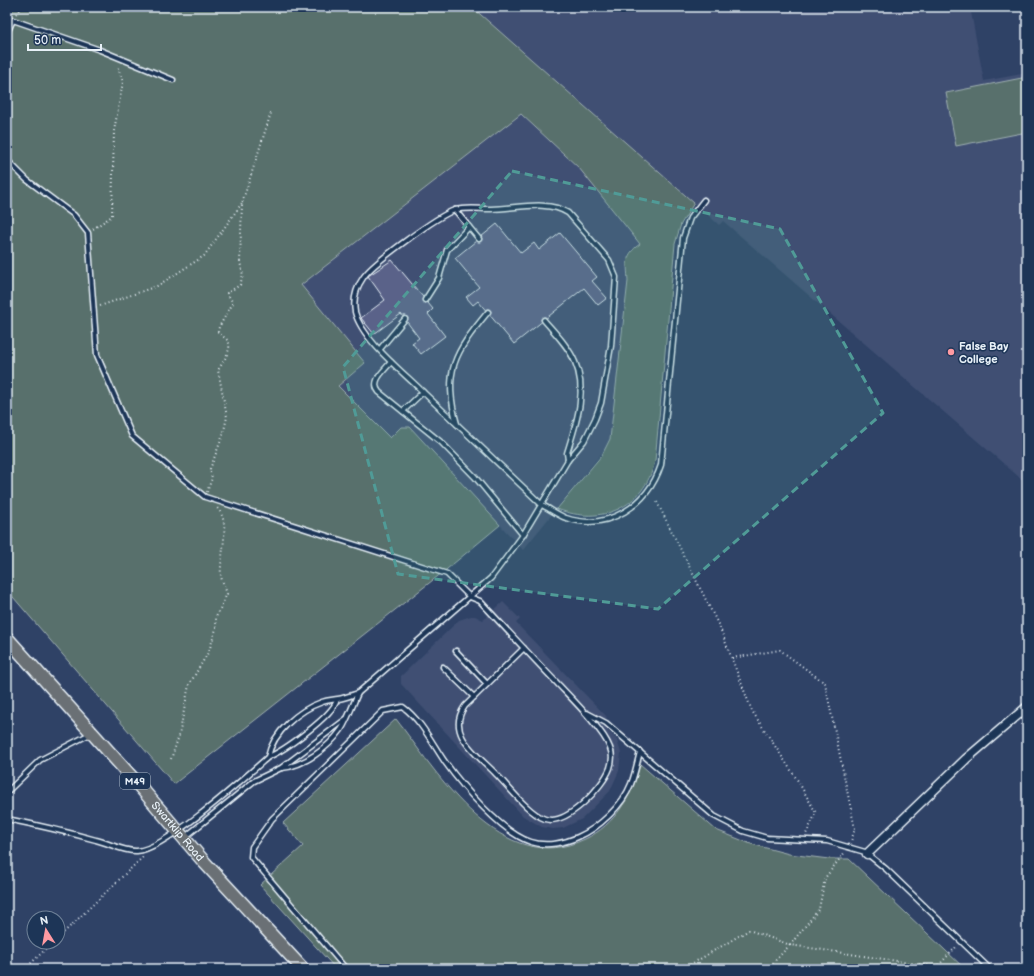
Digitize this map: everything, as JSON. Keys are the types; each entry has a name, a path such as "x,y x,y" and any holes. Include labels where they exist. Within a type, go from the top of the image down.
{"main road":[{"name":"Swartklip Road","path":"7,638 180,835 303,969"}],"street":[{"path":"867,854 966,759 1027,707"}],"lane":[{"path":"7,33 13,20 114,56 173,80"},
{"path":"7,160 27,180 74,214 88,233 98,355 132,436 205,497 447,574 470,597 480,601 586,713 610,747 612,761 610,770 603,782 572,813 552,820 539,817 461,736 458,729 458,715 474,697 524,648"},
{"path":"268,757 270,747 279,733 298,715 321,702 337,700 358,692 470,597 495,573 523,535 542,505 568,460 584,441 601,403 611,346 616,277 613,266 568,213 561,209 536,206 455,210 438,218 413,236 370,269 363,277 354,300 356,312 363,330 391,362 542,505 568,518 586,521 604,520 621,514 634,506 646,495 655,482 662,457 683,238 690,218 704,200"},
{"path":"455,210 479,239"},
{"path":"425,300 439,278 448,250 469,227"},
{"path":"457,426 451,393 454,366 463,343 488,312"},
{"path":"380,349 405,319"},
{"path":"544,320 575,361 579,373 581,394 567,452 568,460"},
{"path":"391,362 376,381 376,388 442,443 475,477 523,535"},
{"path":"403,411 423,392"},
{"path":"456,651 488,684"},
{"path":"442,667 474,697"},
{"path":"281,768 296,765 313,756 338,733 358,692"},
{"path":"180,835 268,757 281,752 299,738 333,708 337,700"},
{"path":"346,969 251,858 252,847 272,819 383,711 403,708 414,716 448,766 467,790 505,828 531,842 558,844 587,833 606,819 631,786 640,752"},
{"path":"586,713 606,722 714,816 743,831 767,838 827,841 867,854 886,869 990,969"},
{"path":"7,819 136,851 180,835 254,781 281,768 346,719"},
{"path":"7,792 40,760 92,733"}],"path":[{"path":"88,233 112,216 114,131 123,82 114,56"},
{"path":"171,759 179,736 189,685 209,651 216,629 216,617 227,594 221,577 220,555 225,533 222,512 205,497 212,478 210,469 223,435 227,417 218,370 229,347 228,341 221,337 218,332 219,327 233,303 227,293 240,285 243,275 240,262 242,203 271,113"},
{"path":"94,309 157,286 204,256 242,203"},
{"path":"7,270 9,278 7,302"},
{"path":"657,502 720,628 752,711 798,781 816,813 803,839"},
{"path":"732,658 780,650 825,683 855,829 848,847 825,878 819,909 790,945 767,969"},
{"path":"66,930 158,844"},
{"path":"683,969 749,930 790,945 937,967 961,942"},
{"path":"25,969 45,950"}],"highlighted area":[{"path":"512,171 780,229 883,413 658,609 398,574 343,367"}],"shaded area":[{"path":"472,7 970,7 984,81 1027,73 1027,484 723,221 719,225"},
{"path":"521,114 579,168 641,244 631,250 628,255 628,281 610,439 606,448 523,550 410,427 396,432 390,439 337,386 301,285"},
{"path":"503,602 520,619 516,623 607,717 601,724 617,740 621,753 619,771 610,791 582,819 563,828 553,829 542,827 523,816 401,684 401,676 459,620 475,616 483,620"}],"green space":[{"path":"7,7 472,7 694,203 681,224 675,244 655,461 649,477 641,491 631,501 618,509 604,514 573,514 557,509 602,455 610,439 628,281 628,260 631,252 640,244 579,168 521,114 301,285 365,363 338,386 390,438 401,427 410,427 500,525 447,569 174,784 7,590"},
{"path":"1027,77 1027,132 956,146 946,93"},
{"path":"396,719 432,767 475,815 500,833 526,845 555,848 585,839 596,833 614,817 621,808 633,787 640,764 716,830 751,844 789,854 829,859 849,859 965,969 336,969 260,885 303,846 283,823"}],"building":[{"path":"497,224 521,253 534,243 539,250 560,233 597,277 592,281 607,298 598,305 584,288 514,344 478,301 473,305 466,297 479,287 455,258"},
{"path":"392,260 433,309 428,314 445,336 421,354 412,343 419,338 401,314 374,334 361,318 385,300 368,276"}],"place":[{"name":"False Bay College","path":"951,352"}]}
